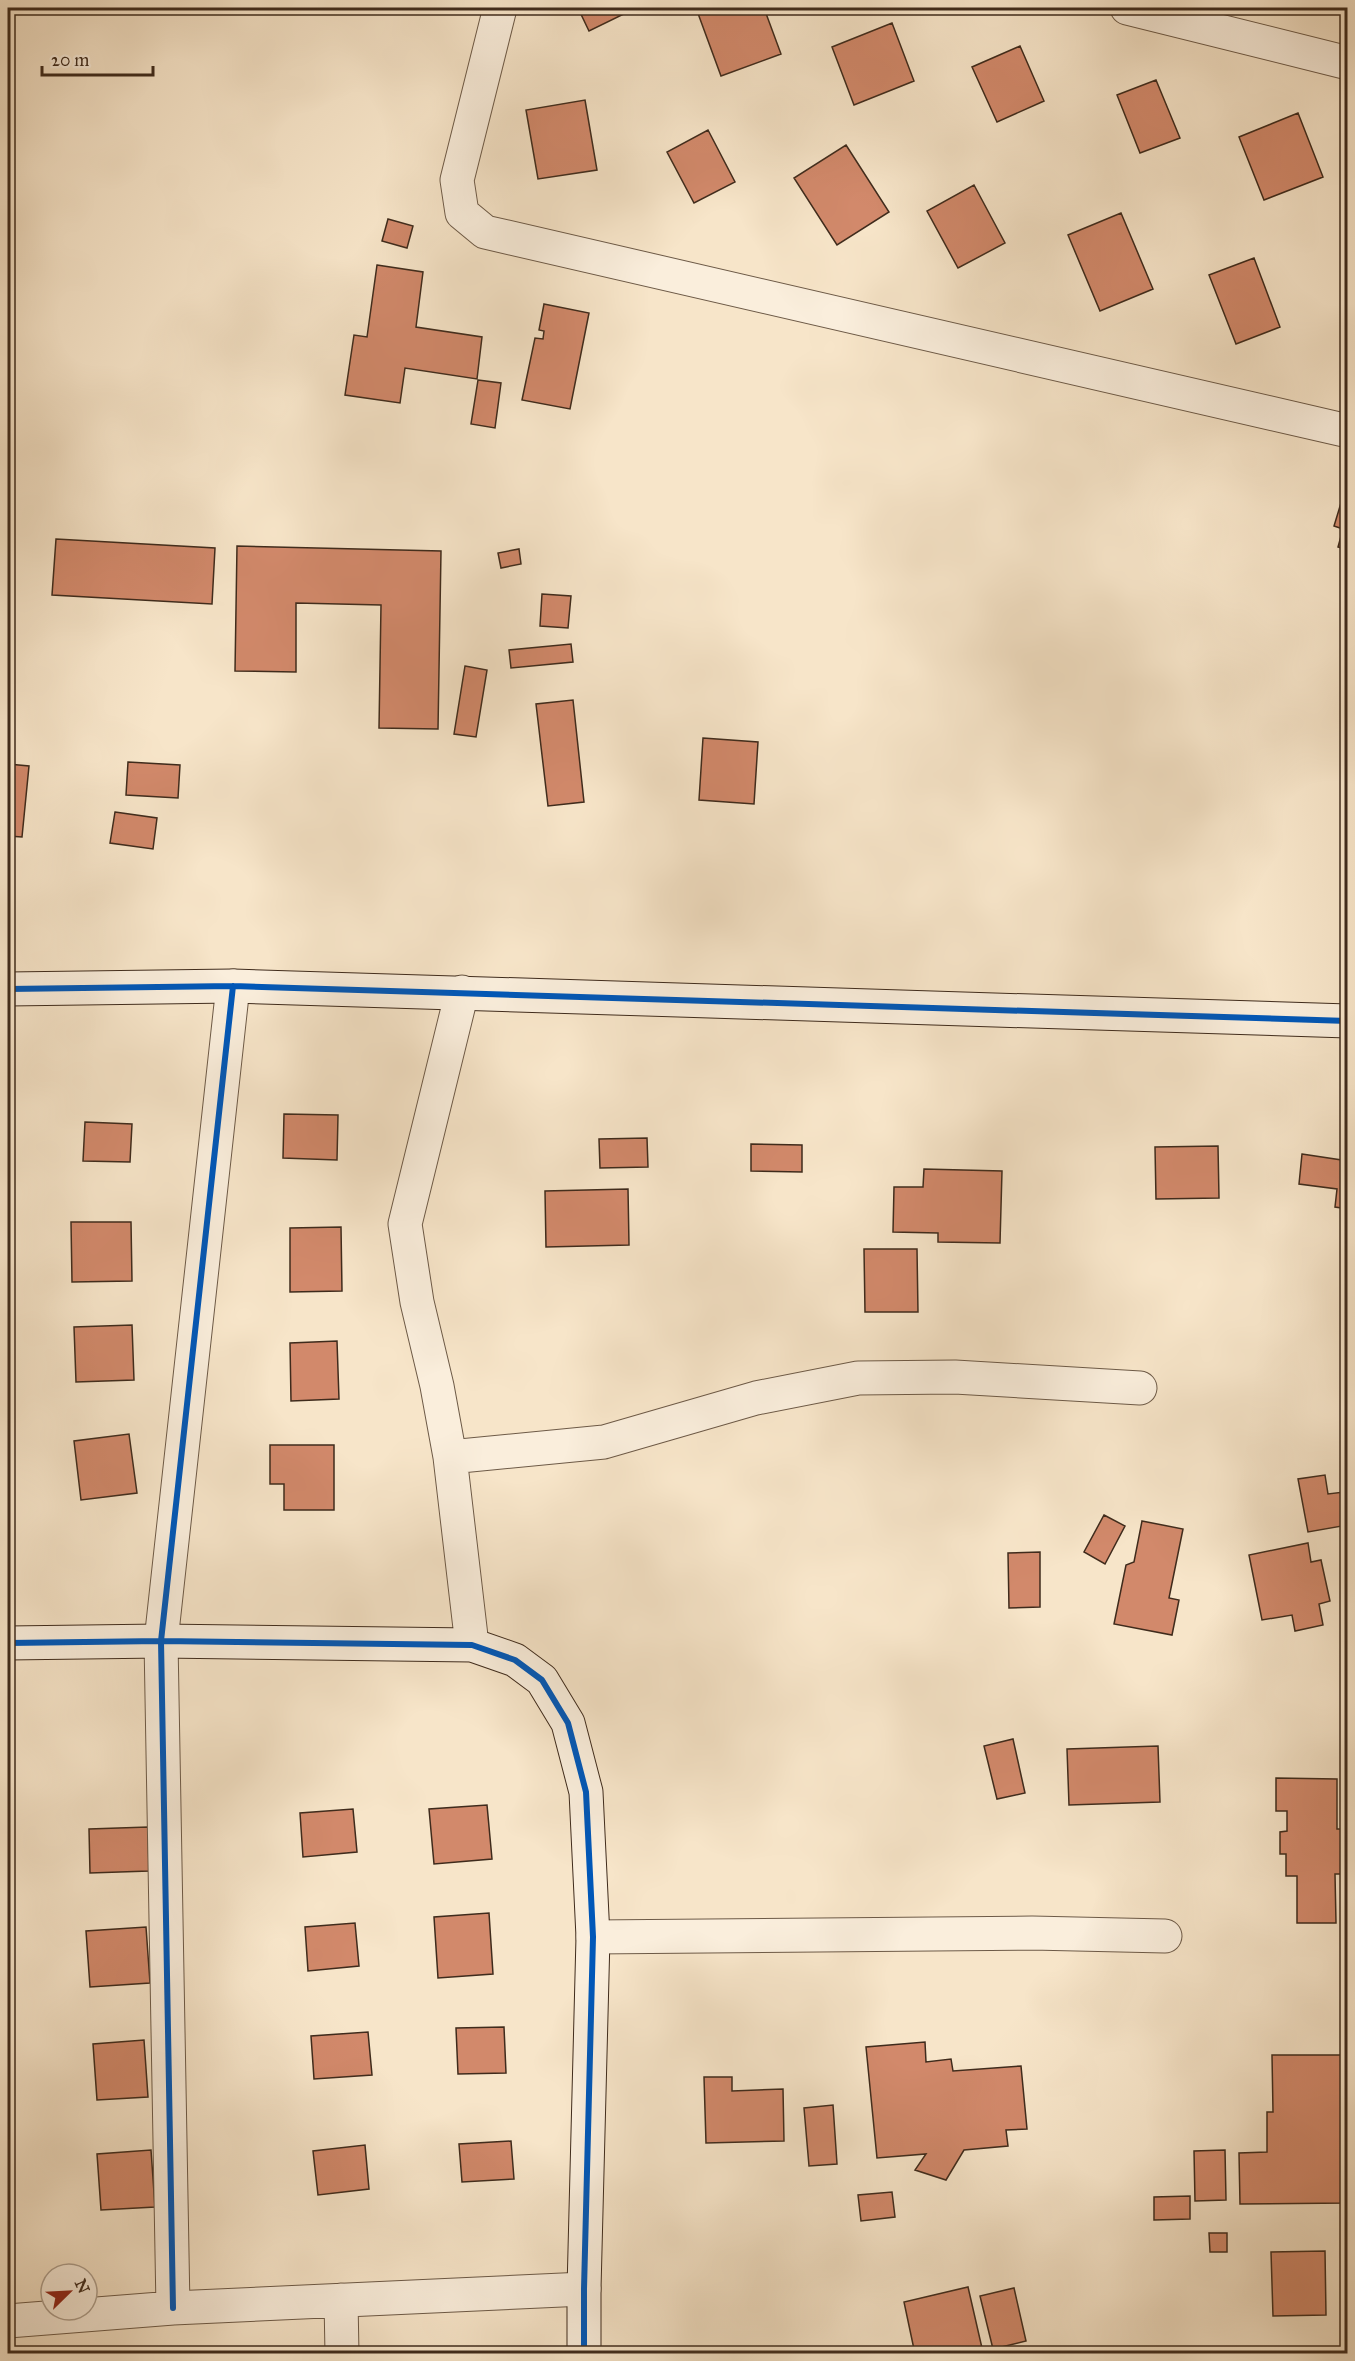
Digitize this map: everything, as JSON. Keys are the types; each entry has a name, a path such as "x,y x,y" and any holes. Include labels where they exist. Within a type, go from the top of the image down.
{"street":[{"path":"500,8 457,180 462,213 485,232 1347,430"},
{"path":"1127,8 1347,63"},
{"path":"173,2308 161,1641 232,986"},
{"path":"8,988 232,986 1347,1021"},
{"path":"462,992 405,1224 417,1302 437,1386 450,1457 471,1645"},
{"path":"450,1457 604,1442 756,1398 858,1378 955,1377 1140,1388"},
{"path":"8,1643 161,1641 471,1645 515,1660 542,1680 568,1723 586,1792 593,1937 584,2354"},
{"path":"593,1937 1032,1933 1165,1936"},
{"path":"8,2321 173,2308 584,2289"},
{"path":"341,2300 342,2354"}],"building":[{"path":"578,8 628,8 630,11 589,31"},
{"path":"696,8 764,8 781,54 721,76"},
{"path":"892,23 914,81 854,105 832,47"},
{"path":"1020,46 1044,101 997,122 972,67"},
{"path":"1156,80 1180,138 1140,153 1117,95"},
{"path":"585,100 597,170 538,179 526,110"},
{"path":"1298,113 1323,177 1264,200 1239,137"},
{"path":"708,130 735,182 694,203 667,152"},
{"path":"846,145 889,212 837,245 794,178"},
{"path":"974,185 1005,243 958,268 927,211"},
{"path":"1121,213 1153,289 1100,311 1068,235"},
{"path":"388,219 413,226 407,248 382,241"},
{"path":"1254,258 1280,327 1236,344 1209,275"},
{"path":"377,265 423,272 416,327 482,337 477,379 405,368 400,403 345,395 354,335 367,337"},
{"path":"544,304 589,313 570,409 522,400 535,338 543,339 544,331 539,330"},
{"path":"478,380 501,383 495,428 471,424"},
{"path":"1341,503 1348,505 1348,550 1338,547 1343,529 1334,526"},
{"path":"56,539 215,548 212,604 52,595"},
{"path":"237,546 441,551 438,729 379,728 381,605 296,603 296,672 235,671"},
{"path":"519,549 521,564 501,568 498,553"},
{"path":"542,594 571,596 568,628 540,626"},
{"path":"571,644 573,662 511,668 509,650"},
{"path":"465,666 487,670 476,737 454,734"},
{"path":"573,700 584,802 548,806 536,704"},
{"path":"703,738 758,742 754,804 699,800"},
{"path":"128,762 180,765 178,798 126,795"},
{"path":"8,764 29,766 22,837 8,836"},
{"path":"115,812 157,818 153,849 110,843"},
{"path":"284,1114 338,1115 337,1160 283,1158"},
{"path":"85,1122 132,1124 130,1162 83,1161"},
{"path":"647,1138 648,1167 600,1168 599,1139"},
{"path":"751,1144 802,1145 802,1172 751,1171"},
{"path":"1218,1146 1219,1198 1156,1199 1155,1147"},
{"path":"1302,1154 1348,1161 1348,1209 1335,1207 1337,1189 1299,1184"},
{"path":"924,1169 1002,1171 1000,1243 938,1242 938,1233 893,1232 894,1187 923,1187"},
{"path":"628,1189 629,1245 546,1247 545,1191"},
{"path":"71,1222 131,1222 132,1281 72,1282"},
{"path":"341,1227 342,1291 290,1292 290,1228"},
{"path":"864,1249 917,1249 918,1312 865,1312"},
{"path":"132,1325 134,1380 76,1382 74,1327"},
{"path":"337,1341 339,1399 291,1401 290,1343"},
{"path":"129,1434 137,1493 81,1500 74,1441"},
{"path":"270,1445 334,1445 334,1510 284,1510 284,1484 270,1484"},
{"path":"1325,1475 1328,1494 1344,1492 1348,1525 1308,1532 1298,1479"},
{"path":"1104,1515 1125,1526 1105,1564 1084,1552"},
{"path":"1142,1521 1183,1529 1169,1598 1179,1600 1172,1635 1114,1624 1126,1565 1134,1562"},
{"path":"1308,1543 1311,1562 1321,1560 1330,1601 1319,1604 1323,1625 1295,1631 1292,1615 1262,1620 1249,1555"},
{"path":"1040,1552 1040,1607 1009,1608 1008,1553"},
{"path":"1013,1739 1025,1793 997,1799 984,1746"},
{"path":"1158,1746 1160,1802 1069,1805 1067,1749"},
{"path":"1276,1778 1337,1779 1337,1829 1348,1829 1348,1874 1335,1874 1336,1923 1297,1923 1297,1876 1286,1876 1286,1854 1280,1854 1280,1832 1287,1831 1287,1811 1276,1811"},
{"path":"487,1805 492,1859 434,1864 429,1809"},
{"path":"353,1809 357,1852 303,1857 300,1813"},
{"path":"148,1827 149,1871 90,1873 89,1829"},
{"path":"489,1913 493,1974 438,1978 434,1917"},
{"path":"355,1923 359,1966 308,1971 305,1927"},
{"path":"146,1927 150,1983 90,1987 86,1931"},
{"path":"504,2027 506,2073 458,2074 456,2028"},
{"path":"368,2032 372,2075 314,2079 311,2036"},
{"path":"144,2040 148,2097 97,2100 93,2044"},
{"path":"925,2042 926,2062 951,2059 953,2071 1021,2066 1027,2129 1006,2130 1008,2146 964,2150 946,2180 915,2170 926,2154 877,2158 866,2047"},
{"path":"1272,2055 1346,2055 1348,2203 1240,2204 1239,2153 1267,2152 1267,2112 1273,2112"},
{"path":"704,2077 732,2077 732,2091 783,2089 784,2141 706,2143"},
{"path":"833,2105 837,2164 809,2166 804,2108"},
{"path":"511,2141 514,2179 462,2182 459,2144"},
{"path":"365,2145 369,2189 318,2195 313,2151"},
{"path":"151,2150 155,2207 101,2210 97,2154"},
{"path":"1225,2150 1226,2200 1195,2201 1194,2151"},
{"path":"892,2192 895,2217 861,2221 858,2195"},
{"path":"1190,2196 1190,2219 1154,2220 1154,2197"},
{"path":"1209,2233 1227,2233 1227,2252 1210,2252"},
{"path":"1325,2251 1326,2315 1273,2316 1271,2252"},
{"path":"968,2287 982,2348 957,2354 915,2354 904,2302"},
{"path":"1014,2288 1026,2341 993,2349 980,2296"},
{"path":"705,2347 826,2347 826,2354 705,2354"}],"cycle path":[{"path":"8,989 233,986 1348,1021"},
{"path":"173,2308 161,1641 233,986"},
{"path":"8,1643 161,1641 472,1645 515,1660 542,1680 568,1723 586,1792 593,1937 584,2354"}]}
